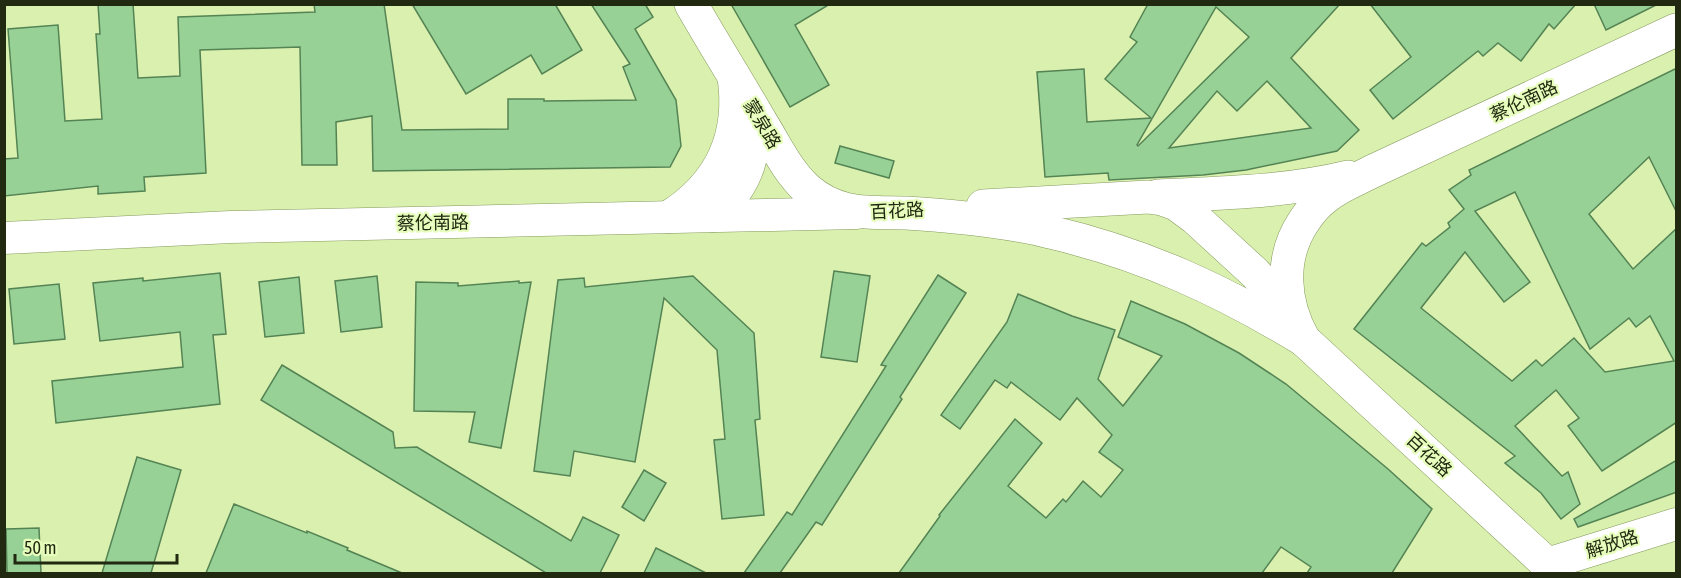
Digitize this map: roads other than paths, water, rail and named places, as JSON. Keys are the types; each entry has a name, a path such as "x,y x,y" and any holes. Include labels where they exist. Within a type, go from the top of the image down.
{"main road":[{"name":"蒙泉路","path":"691,4 786,164 808,189 834,205 861,213"},
{"name":"蔡伦南路","path":"1304,340 1293,317 1287,293 1286,276 1293,241 1312,210 1325,197 1371,172 1677,30"},
{"name":"蔡伦南路","path":"1148,197 1291,188 1371,172"},
{"name":"百花路","path":"861,213 1148,197 1162,199 1186,210 1262,280 1304,340"},
{"name":"百花路","path":"861,213 908,213 967,218 1048,231 1139,258 1214,289 1304,340 1548,569"}],"street":[{"path":"668,218 707,185 725,155 731,140 736,107 733,74"},
{"path":"713,216 735,194 749,166 755,134 750,103"},
{"name":"蔡伦南路","path":"4,238 231,227 861,213"},
{"name":"解放路","path":"1548,569 1677,524"}]}
